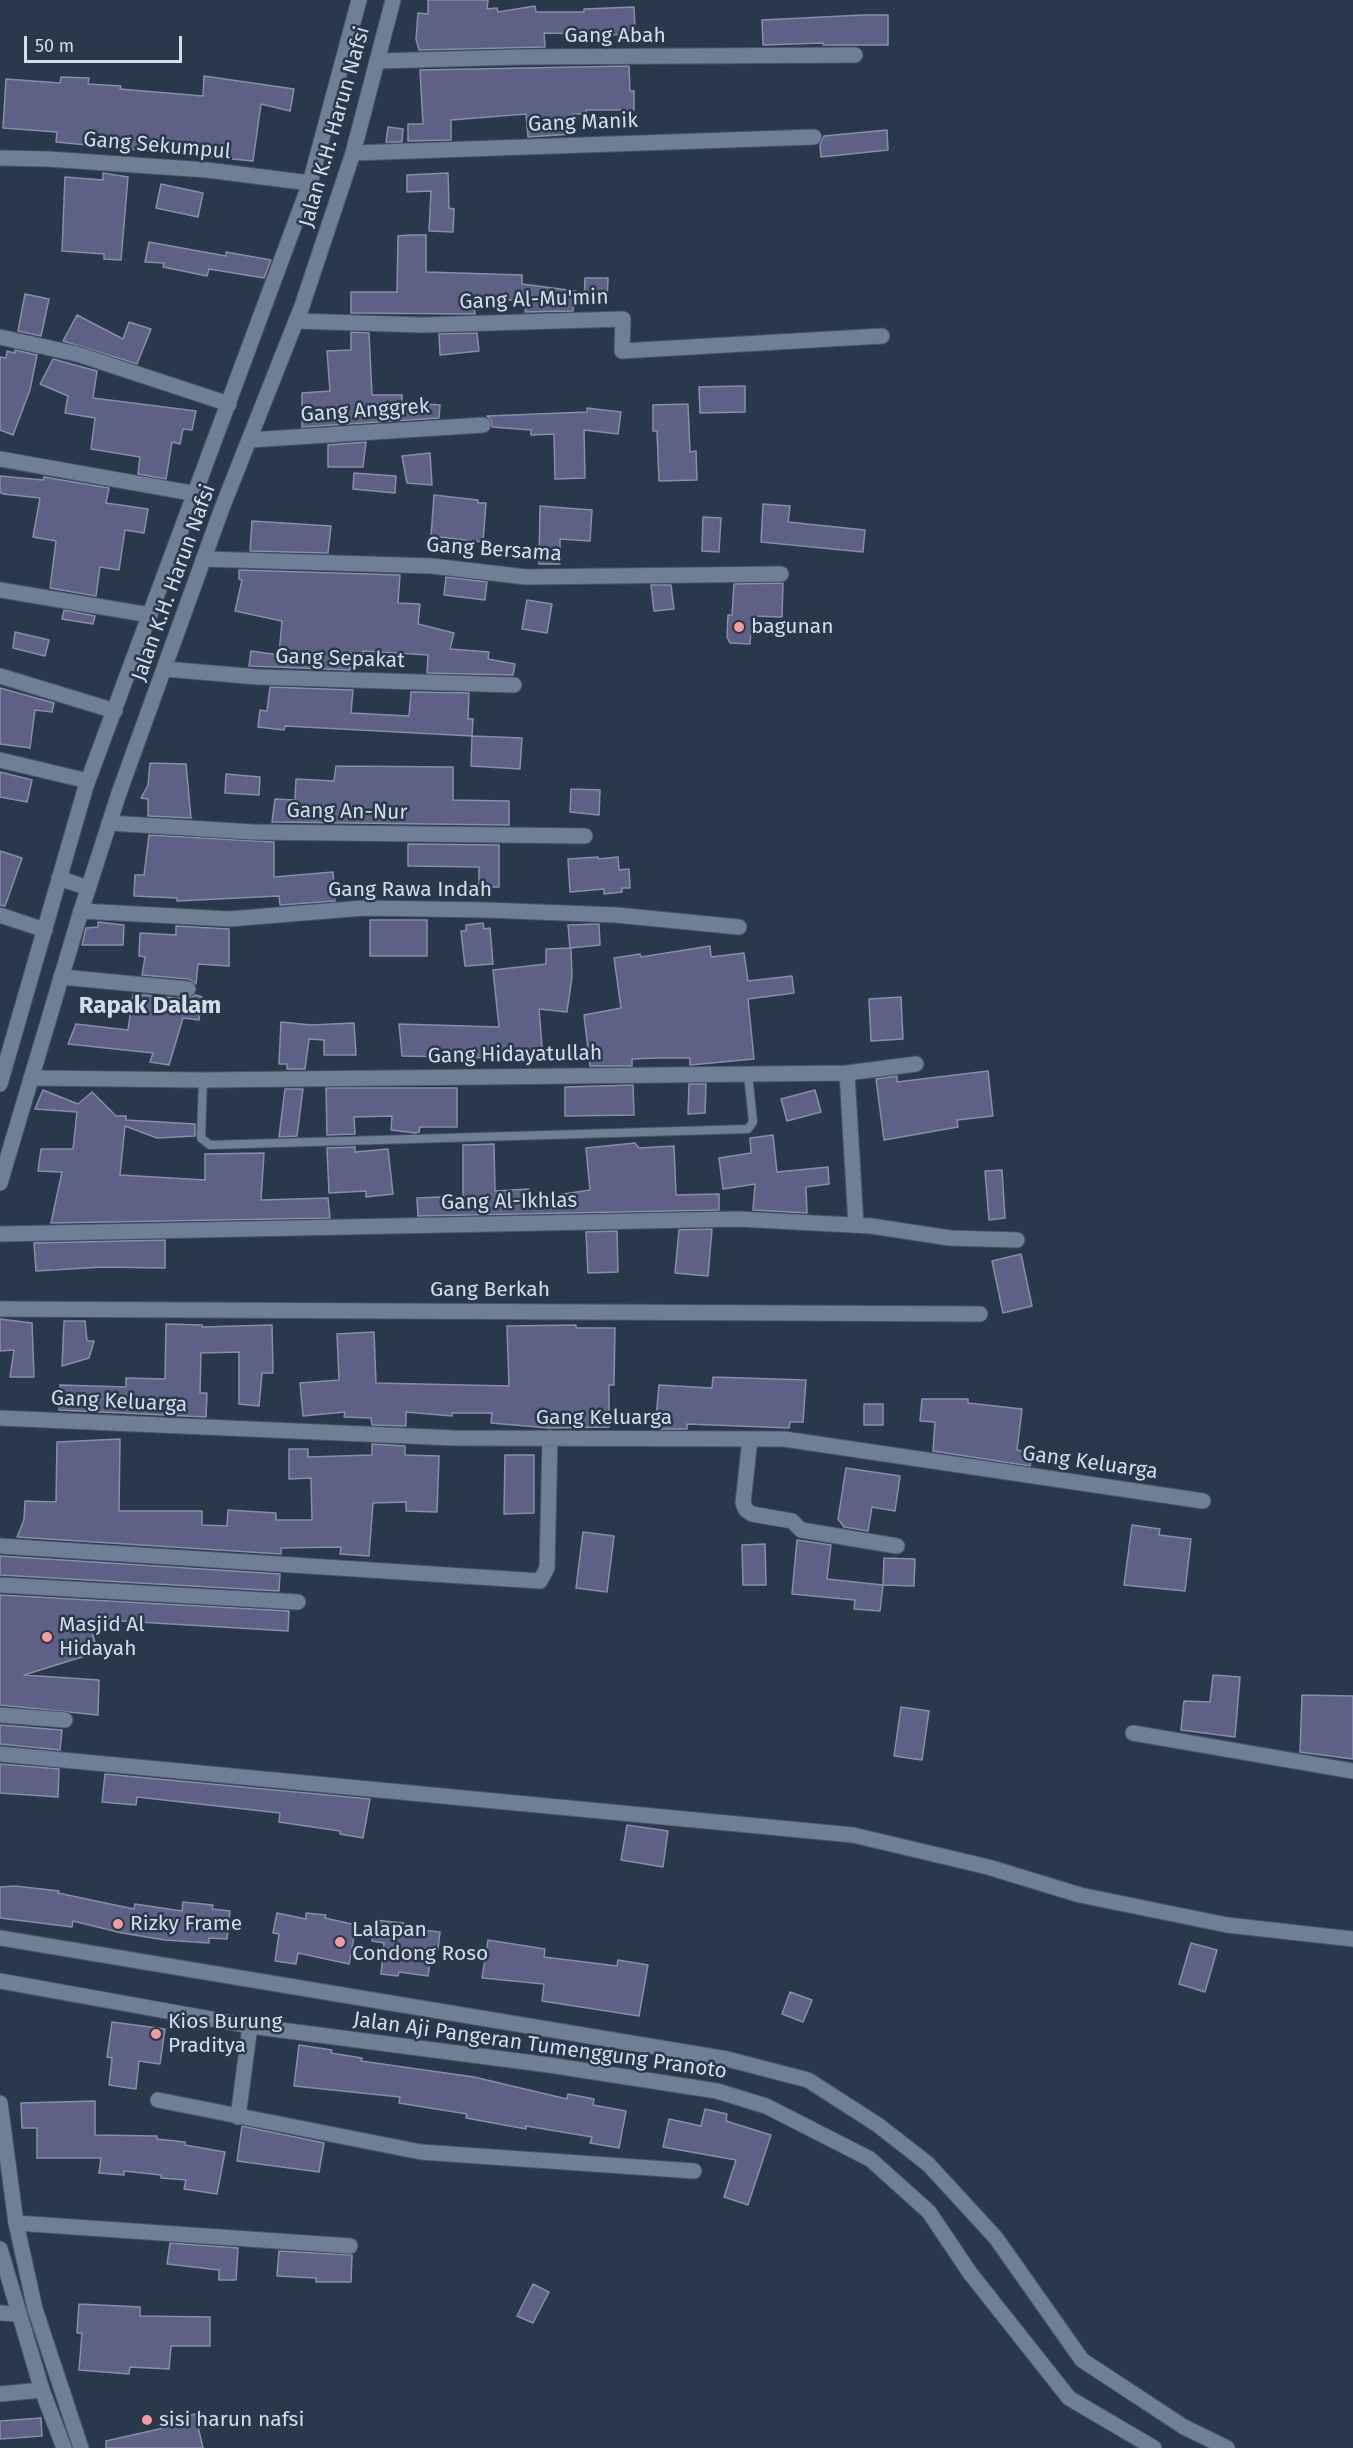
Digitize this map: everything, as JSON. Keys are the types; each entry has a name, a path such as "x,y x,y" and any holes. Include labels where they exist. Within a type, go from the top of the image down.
{"street":[{"name":"Jalan K.H. Harun Nafsi","path":"0,1083 3,1066 88,781 197,494 310,183 359,0"},
{"name":"Jalan K.H. Harun Nafsi","path":"0,1183 109,823 204,559 296,321 353,153 393,0"},
{"name":"Gang Abah","path":"376,61 521,57 855,55"},
{"name":"Gang Manik","path":"353,153 814,137"},
{"name":"Gang Sekumpul","path":"0,158 207,170 310,183"},
{"name":"Gang Al-Mu'min","path":"296,321 423,325 623,319 622,351 882,336"},
{"path":"0,337 77,354 229,404"},
{"name":"Gang Anggrek","path":"249,440 483,425"},
{"path":"0,459 197,494"},
{"name":"Gang Bersama","path":"204,559 432,566 526,577 781,574"},
{"path":"0,590 150,615"},
{"name":"Gang Sepakat","path":"165,669 258,677 514,685"},
{"path":"0,676 115,711"},
{"path":"0,760 88,781"},
{"name":"Gang An-Nur","path":"109,823 253,832 585,836"},
{"path":"58,878 88,888"},
{"name":"Gang Rawa Indah","path":"81,911 229,919 364,908 475,910 616,915 739,927"},
{"path":"0,915 45,930"},
{"path":"61,977 188,989"},
{"name":"Gang Hidayatullah","path":"31,1078 203,1080 847,1073 916,1064"},
{"path":"847,1073 856,1225"},
{"name":"Gang Al-Ikhlas","path":"0,1234 738,1219 856,1225 950,1238 1017,1240"},
{"name":"Gang Berkah","path":"0,1309 980,1314"},
{"name":"Gang Keluarga","path":"0,1418 454,1438 784,1439 1203,1501"},
{"path":"0,1546 540,1581 547,1568 550,1438"},
{"path":"750,1439 743,1503 746,1510 752,1514 792,1521 801,1530 897,1546"},
{"path":"0,1585 298,1602"},
{"path":"0,1715 65,1720"},
{"path":"1133,1733 1353,1771"},
{"path":"0,1754 853,1835 988,1867 1102,1900 1227,1926 1353,1939"},
{"name":"Jalan Aji Pangeran Tumenggung Pranoto","path":"0,1938 727,2059 808,2080 878,2126 928,2164 996,2238 1082,2360 1184,2427 1227,2448"},
{"name":"Jalan Aji Pangeran Tumenggung Pranoto","path":"0,1982 249,2026 549,2065 717,2091 766,2106 870,2158 929,2212 995,2306 1069,2398 1154,2448"},
{"path":"238,2117 249,2026"},
{"path":"158,2100 421,2152 694,2171"},
{"path":"0,2103 1,2126 16,2223 35,2309 81,2448"},
{"path":"16,2223 350,2246"},
{"path":"0,2249 42,2390 64,2448"},
{"path":"0,2313 19,2314"},
{"path":"0,2394 42,2390"}],"lane":[{"path":"203,1080 201,1138 210,1145 748,1129 753,1122 748,1074"}],"building":[{"path":"428,0 488,0 487,9 497,8 498,12 535,6 536,12 584,12 584,9 634,7 635,30 628,31 628,35 544,33 545,47 419,50 416,39 418,13 428,14"},
{"path":"888,15 888,45 823,45 823,43 763,45 762,20"},
{"path":"629,66 630,91 634,91 634,110 586,110 587,114 573,114 574,134 528,137 526,114 451,120 451,140 408,141 408,124 423,124 420,70"},
{"path":"204,76 294,89 290,111 261,104 253,161 56,142 57,132 3,128 6,79 60,83 61,77 89,78 88,84 203,96"},
{"path":"388,127 403,129 402,142 386,142"},
{"path":"887,130 888,150 821,157 820,145 824,136"},
{"path":"103,173 128,177 121,260 104,259 104,254 62,251 65,177 103,180"},
{"path":"448,173 449,208 454,209 453,232 429,231 431,191 407,192 407,175"},
{"path":"161,184 203,193 198,217 156,208"},
{"path":"426,235 426,272 522,275 522,284 576,291 573,311 525,312 527,300 474,300 475,314 351,313 351,292 397,292 398,236"},
{"path":"149,242 226,256 226,252 271,260 264,278 209,269 207,276 163,267 164,263 145,262"},
{"path":"585,278 608,278 607,303 584,303"},
{"path":"25,294 49,299 41,336 18,331"},
{"path":"77,315 123,339 129,322 151,329 137,364 63,341"},
{"path":"351,332 369,333 372,395 402,395 402,402 440,405 439,418 302,427 302,393 330,391 327,351 351,350"},
{"path":"477,333 479,351 440,355 439,334"},
{"path":"15,350 37,355 30,390 13,435 0,430 0,357 6,358 7,351 15,353"},
{"path":"53,359 97,371 93,398 196,411 192,430 183,429 180,444 172,442 166,479 138,474 140,457 91,449 95,418 65,413 68,396 40,384"},
{"path":"745,386 745,412 700,413 699,387"},
{"path":"688,404 690,452 696,451 697,480 659,481 657,431 653,431 653,405"},
{"path":"587,408 621,412 618,434 584,430 585,478 555,479 554,434 531,435 531,430 492,427 491,420 487,416 587,412"},
{"path":"366,442 363,467 328,467 328,445"},
{"path":"430,453 432,485 407,483 402,456"},
{"path":"354,473 396,476 395,493 353,489"},
{"path":"0,476 43,480 44,477 109,488 106,503 148,509 144,533 125,530 119,570 100,567 96,596 50,588 56,541 33,537 40,498 3,494 0,492"},
{"path":"434,495 486,503 483,542 431,536"},
{"path":"763,504 790,506 788,522 865,530 863,552 761,542"},
{"path":"540,506 592,510 590,541 560,539 560,564 539,564"},
{"path":"703,517 721,518 719,552 702,551"},
{"path":"252,521 331,526 328,553 250,551"},
{"path":"239,570 400,575 398,603 420,604 418,624 454,633 450,649 489,652 488,659 515,664 513,675 427,673 428,655 363,651 363,654 351,653 350,670 249,666 251,651 279,655 282,621 235,611 242,580 239,579"},
{"path":"446,577 487,582 485,600 444,595"},
{"path":"783,583 782,617 752,616 750,644 730,643 727,637 728,615 732,615 734,584"},
{"path":"651,585 671,585 674,609 654,611"},
{"path":"527,600 552,604 547,633 522,629"},
{"path":"64,610 95,616 93,624 62,619"},
{"path":"15,632 49,640 45,656 13,648"},
{"path":"270,687 353,690 351,713 409,716 411,692 469,693 468,719 473,719 472,736 285,726 284,730 258,727 260,710 267,711"},
{"path":"0,688 54,703 52,712 35,710 30,748 0,744"},
{"path":"472,736 522,738 520,769 471,766"},
{"path":"150,763 186,764 191,818 148,816 148,799 141,798 148,785"},
{"path":"336,766 453,767 453,800 509,801 509,825 272,822 275,799 295,800 296,779 334,781"},
{"path":"0,772 32,780 27,802 0,797"},
{"path":"226,774 260,777 259,795 225,793"},
{"path":"571,789 600,790 599,815 570,812"},
{"path":"149,835 274,842 274,877 333,872 335,901 280,905 279,896 177,901 177,898 134,896 135,875 144,875"},
{"path":"408,844 499,845 499,887 479,887 479,867 408,866"},
{"path":"0,851 22,858 5,906 0,905"},
{"path":"598,857 598,859 618,857 619,870 629,869 630,888 622,888 622,892 604,894 604,889 570,892 568,859"},
{"path":"370,920 427,920 427,956 370,956"},
{"path":"98,922 124,925 123,945 82,945 86,928 98,927"},
{"path":"483,923 484,929 490,928 493,964 465,966 461,931 466,931 466,925"},
{"path":"599,924 600,945 570,948 568,925"},
{"path":"176,926 229,929 229,966 198,964 196,984 189,979 142,975 145,957 139,956 140,933 176,935"},
{"path":"710,946 711,957 744,953 748,981 792,976 794,993 748,999 754,1059 690,1065 690,1058 632,1059 632,1066 590,1066 584,1015 621,1008 614,958 640,954 641,957"},
{"path":"571,948 572,977 567,1012 539,1009 543,1059 402,1056 399,1024 499,1027 493,970 546,964 546,949"},
{"path":"133,994 187,999 196,995 202,997 199,1020 183,1018 169,1065 150,1062 153,1053 68,1044 76,1024 128,1030"},
{"path":"901,997 903,1039 871,1041 869,999"},
{"path":"281,1022 311,1025 354,1023 356,1055 324,1055 324,1040 309,1039 305,1069 287,1069 287,1064 279,1064"},
{"path":"988,1071 993,1116 957,1120 958,1127 884,1140 876,1079 897,1076 897,1082"},
{"path":"689,1084 706,1084 705,1113 688,1114"},
{"path":"633,1085 634,1115 565,1116 565,1087"},
{"path":"326,1088 457,1088 457,1127 420,1127 419,1132 415,1133 391,1130 392,1116 354,1117 355,1134 327,1135"},
{"path":"285,1089 303,1089 297,1136 279,1137"},
{"path":"43,1090 78,1104 92,1092 116,1116 126,1116 126,1120 195,1124 195,1136 157,1138 125,1126 120,1175 205,1180 205,1154 264,1153 261,1200 328,1198 330,1218 51,1223 62,1172 38,1171 41,1149 73,1149 77,1112 35,1109"},
{"path":"815,1090 821,1112 787,1121 781,1099"},
{"path":"773,1135 777,1172 828,1167 829,1184 806,1187 807,1213 753,1210 755,1184 723,1189 719,1158 751,1153 750,1138"},
{"path":"635,1143 639,1148 674,1146 676,1195 719,1194 719,1210 418,1216 417,1198 463,1196 463,1145 494,1144 495,1191 529,1189 530,1199 590,1190 586,1148"},
{"path":"355,1147 355,1152 388,1149 393,1194 366,1197 366,1191 329,1193 327,1148"},
{"path":"1002,1170 1005,1218 989,1220 985,1171"},
{"path":"712,1229 708,1276 675,1273 679,1230"},
{"path":"617,1231 618,1272 588,1273 586,1232"},
{"path":"165,1240 165,1268 103,1267 36,1271 34,1243"},
{"path":"1021,1254 1032,1306 1003,1313 992,1261"},
{"path":"0,1319 32,1323 34,1377 10,1377 14,1350 0,1351"},
{"path":"64,1321 85,1321 87,1341 94,1341 89,1358 62,1366"},
{"path":"166,1324 202,1325 202,1327 272,1325 273,1373 262,1373 259,1406 239,1404 239,1352 201,1353 200,1393 207,1393 206,1417 59,1410 60,1385 126,1387 126,1378 165,1379"},
{"path":"576,1325 576,1328 615,1328 614,1385 609,1385 609,1427 549,1428 491,1423 492,1413 452,1413 452,1416 406,1412 406,1426 372,1425 371,1418 344,1417 345,1412 303,1416 300,1383 339,1380 337,1334 374,1332 376,1383 509,1386 507,1326"},
{"path":"713,1377 806,1380 803,1422 790,1422 789,1428 687,1424 687,1429 655,1429 659,1385 712,1388"},
{"path":"922,1399 968,1399 968,1403 1022,1409 1017,1450 1033,1453 1030,1466 933,1451 935,1422 920,1421"},
{"path":"864,1404 883,1404 883,1425 864,1425"},
{"path":"120,1439 119,1511 202,1511 202,1525 227,1526 228,1510 276,1513 276,1520 312,1520 311,1478 289,1479 289,1449 308,1449 308,1457 372,1455 372,1444 405,1446 405,1455 439,1456 437,1512 406,1511 406,1502 373,1503 369,1556 340,1554 341,1547 281,1548 281,1554 17,1537 24,1520 25,1501 56,1502 57,1442"},
{"path":"505,1455 534,1455 534,1513 504,1514"},
{"path":"846,1468 900,1476 895,1511 872,1507 868,1531 844,1527 838,1519"},
{"path":"1132,1525 1160,1529 1159,1535 1191,1539 1185,1591 1124,1585"},
{"path":"583,1532 614,1536 607,1592 576,1588"},
{"path":"797,1540 831,1545 827,1579 883,1585 880,1611 854,1609 855,1600 792,1594"},
{"path":"765,1544 766,1585 743,1585 742,1545"},
{"path":"0,1556 280,1574 279,1591 0,1575"},
{"path":"884,1558 915,1559 914,1586 883,1585"},
{"path":"0,1595 289,1611 288,1631 88,1619 98,1652 24,1675 99,1680 98,1715 0,1705"},
{"path":"1213,1675 1240,1677 1235,1737 1181,1730 1184,1701 1210,1702"},
{"path":"1302,1695 1353,1696 1353,1759 1300,1752"},
{"path":"901,1707 929,1711 922,1760 894,1756"},
{"path":"0,1725 62,1730 60,1750 0,1744"},
{"path":"0,1764 59,1769 58,1797 0,1793"},
{"path":"105,1774 370,1799 363,1838 340,1834 340,1831 279,1822 280,1813 137,1797 136,1805 102,1802"},
{"path":"627,1825 668,1831 663,1867 621,1860"},
{"path":"15,1886 59,1891 58,1893 134,1909 135,1904 182,1911 183,1902 213,1905 212,1909 230,1911 227,1939 209,1938 209,1943 165,1940 122,1933 73,1921 72,1927 0,1918 0,1887"},
{"path":"277,1913 306,1919 306,1913 326,1915 325,1918 356,1925 349,1964 298,1953 296,1964 275,1961 279,1934 273,1933"},
{"path":"375,1920 404,1923 403,1928 440,1932 438,1949 432,1948 428,1976 399,1972 398,1976 381,1974 384,1943 372,1941"},
{"path":"488,1940 545,1949 544,1957 617,1966 618,1960 648,1965 639,2016 542,2001 544,1984 482,1978"},
{"path":"1191,1943 1217,1950 1205,1992 1179,1984"},
{"path":"790,1992 812,2000 803,2022 782,2014"},
{"path":"112,2022 165,2029 160,2064 139,2061 136,2089 109,2085 112,2058 107,2057"},
{"path":"299,2045 332,2050 331,2053 362,2058 361,2061 474,2077 567,2099 568,2094 594,2099 593,2105 626,2111 619,2148 590,2143 592,2137 526,2126 526,2129 466,2118 467,2114 399,2103 400,2097 294,2086"},
{"path":"95,2101 95,2135 157,2136 157,2139 185,2142 185,2145 225,2152 217,2194 184,2189 186,2180 161,2178 161,2175 124,2171 124,2175 99,2173 101,2158 37,2158 37,2128 22,2128 21,2103"},
{"path":"705,2109 727,2114 726,2121 771,2135 748,2205 724,2197 736,2160 663,2147 669,2119 701,2126"},
{"path":"242,2126 324,2143 319,2172 237,2161"},
{"path":"170,2243 238,2248 236,2280 219,2280 219,2270 167,2264"},
{"path":"279,2251 352,2255 351,2282 316,2282 316,2278 277,2276"},
{"path":"533,2284 549,2292 533,2323 517,2316"},
{"path":"79,2304 140,2307 140,2316 210,2317 210,2346 171,2346 169,2369 130,2367 129,2374 79,2370 82,2333 77,2333"},
{"path":"195,2414 203,2448 106,2448 106,2441 168,2427 167,2420"},
{"path":"41,2418 42,2436 0,2439 0,2421"}],"place":[{"name":"bagunan","path":"739,627"},
{"name":"Masjid Al Hidayah","path":"47,1637"},
{"name":"Rizky Frame","path":"118,1924"},
{"name":"Lalapan Condong Roso","path":"340,1942"},
{"name":"Kios Burung Praditya","path":"156,2034"},
{"name":"sisi harun nafsi","path":"147,2420"}],"district":[{"name":"Rapak Dalam","path":"150,1006"}]}
